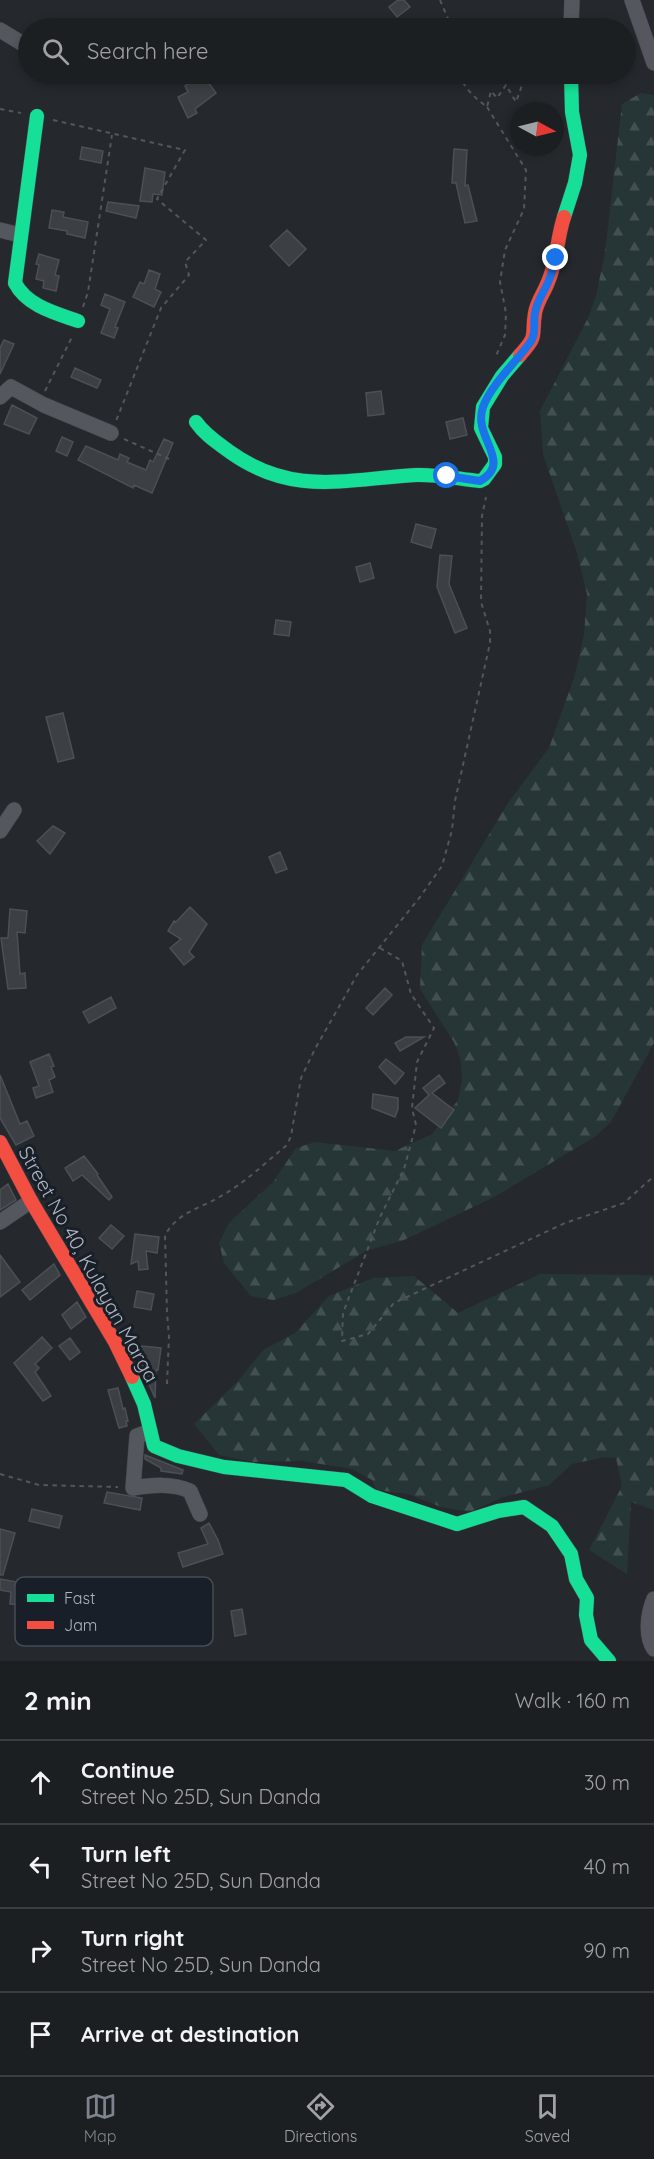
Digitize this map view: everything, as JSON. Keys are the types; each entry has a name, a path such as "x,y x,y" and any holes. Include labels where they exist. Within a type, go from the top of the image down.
{"street":[{"path":"571,18 572,0"},
{"path":"632,0 654,63"},
{"path":"0,30 18,41"},
{"path":"196,422 203,432 250,466 290,480 341,481 419,475 480,481 484,478 495,464 495,457 481,428 483,406 502,376 531,343 535,313 549,281 561,225 575,183 580,155 572,112 571,84"},
{"path":"37,116 20,235 16,287 26,298 78,321"},
{"path":"0,230 20,235"},
{"path":"0,397 11,387 39,402 111,433"},
{"path":"0,831 14,810"},
{"name":"Street No 40, Kulayan Marga","path":"0,1142 31,1201 115,1342 144,1404 150,1431"},
{"path":"0,1222 31,1201"},
{"path":"201,1514 190,1491 181,1487 151,1485 133,1488 137,1436 150,1431 154,1446 224,1467 346,1480 372,1496 457,1524 498,1511 524,1507 552,1526 571,1554 576,1579 587,1598 585,1615 591,1641 609,1661"},
{"path":"654,1599 650,1609 649,1642 654,1649"}],"path":[{"path":"440,0 448,18"},
{"path":"463,84 472,96 487,107 526,170 524,208 505,250 500,282 506,313 505,335 492,370 502,376"},
{"path":"487,107 491,92 497,98 506,85 516,102 522,84"},
{"path":"0,109 185,150 157,199 206,240 184,262 189,275 161,308 111,433 169,459"},
{"path":"39,402 65,353 88,292 112,135"},
{"path":"167,1384 169,1336 165,1235 171,1225 198,1206 221,1197 287,1145 291,1136 301,1078 315,1049 357,975 442,866 452,831 455,801 490,643 490,632 481,602 482,516 486,497"},
{"path":"378,947 402,961 411,994 434,1028 417,1062 412,1108 416,1125 404,1169 380,1217 343,1313 342,1341 368,1334 394,1303 566,1223 624,1203 654,1176"},
{"path":"0,1474 39,1485 133,1488"}],"green space":[{"path":"641,93 654,95 654,1043 611,1122 596,1136 494,1197 404,1240 366,1251 296,1293 273,1300 251,1296 224,1263 219,1243 229,1223 274,1181 296,1148 315,1142 395,1151 432,1134 458,1100 462,1081 461,1061 454,1042 420,989 422,945 508,803 549,748 575,675 584,635 587,594 577,553 543,454 540,411 588,318 596,296 605,253 622,104"},
{"path":"540,1274 654,1275 654,1510 631,1502 627,1574 589,1550 622,1486 616,1458 604,1457 572,1464 549,1485 501,1498 470,1512 441,1507 408,1494 376,1490 372,1480 352,1469 302,1461 254,1462 219,1455 194,1424 238,1381 263,1350 295,1333 329,1296 373,1278 414,1276 458,1313"}],"building":[{"path":"398,0 404,0 410,7 397,17 389,7"},
{"path":"209,84 216,93 195,109 197,113 188,118 178,97 188,92 185,86"},
{"path":"82,147 103,151 101,163 80,159"},
{"path":"454,149 467,150 465,186 468,185 477,221 465,223 456,183 452,183"},
{"path":"145,168 165,172 162,195 153,194 152,202 140,201"},
{"path":"108,202 139,206 136,218 106,211"},
{"path":"52,210 64,212 63,217 88,222 85,238 67,234 67,231 49,228"},
{"path":"287,230 306,249 289,266 270,246"},
{"path":"39,254 59,260 55,275 59,276 56,291 43,288 44,281 36,279"},
{"path":"149,270 160,274 155,289 161,292 154,307 133,297 140,282 144,284"},
{"path":"105,294 125,302 115,327 118,328 114,338 101,333 110,309 101,305"},
{"path":"4,340 14,344 0,374 0,348"},
{"path":"75,368 101,380 97,388 71,377"},
{"path":"381,391 384,414 368,416 366,393"},
{"path":"12,405 37,418 29,434 4,424"},
{"path":"463,418 467,435 450,439 446,422"},
{"path":"62,437 73,442 67,456 56,451"},
{"path":"164,439 173,443 152,493 134,485 133,488 78,460 86,446 118,460 120,454 129,458 127,462 146,470 150,460 153,462"},
{"path":"416,524 436,529 431,548 411,542"},
{"path":"440,555 452,556 449,584 467,628 455,633 437,587"},
{"path":"370,563 374,578 360,582 356,567"},
{"path":"276,620 291,622 289,636 274,634"},
{"path":"63,713 74,758 58,762 46,717"},
{"path":"53,826 65,833 50,854 37,841"},
{"path":"280,852 287,869 276,873 269,857"},
{"path":"190,907 207,924 189,952 194,957 184,965 170,948 181,939 168,931 174,921 176,922"},
{"path":"10,909 27,911 25,933 17,932 20,974 25,973 26,988 8,989 1,938 8,938"},
{"path":"385,988 392,995 373,1015 366,1008"},
{"path":"111,997 116,1008 89,1023 83,1012"},
{"path":"406,1037 424,1037 400,1051 395,1043"},
{"path":"49,1054 54,1066 51,1067 55,1077 49,1080 53,1092 36,1098 33,1088 39,1086 30,1062"},
{"path":"386,1059 404,1073 395,1084 379,1067"},
{"path":"0,1075 20,1124 27,1121 34,1136 16,1145 0,1118"},
{"path":"439,1075 445,1083 432,1093 454,1110 441,1128 415,1108 429,1095 423,1088"},
{"path":"373,1094 398,1098 395,1117 372,1108"},
{"path":"84,1156 112,1197 109,1200 82,1175 73,1181 65,1168"},
{"path":"8,1184 16,1200 0,1210 0,1190"},
{"path":"111,1225 124,1236 112,1249 99,1238"},
{"path":"135,1234 159,1237 157,1253 146,1251 148,1269 139,1270 138,1261 131,1264"},
{"path":"0,1255 20,1282 0,1297"},
{"path":"54,1264 60,1275 30,1300 22,1290"},
{"path":"137,1291 154,1294 151,1310 134,1307"},
{"path":"77,1302 86,1317 71,1329 62,1315"},
{"path":"42,1337 52,1348 35,1364 39,1368 35,1372 51,1396 43,1401 14,1363"},
{"path":"70,1338 80,1352 70,1360 59,1346"},
{"path":"141,1346 161,1348 158,1370 156,1370 155,1398 139,1362"},
{"path":"118,1388 128,1421 126,1421 127,1426 119,1428 108,1390"},
{"path":"145,1455 183,1470 182,1474 161,1471 161,1468 145,1459"},
{"path":"107,1492 142,1498 140,1510 104,1503"},
{"path":"32,1509 62,1516 59,1528 29,1521"},
{"path":"209,1523 223,1554 183,1567 178,1553 208,1544 201,1528"},
{"path":"0,1529 15,1533 3,1575 0,1575"},
{"path":"0,1579 15,1582 15,1604 10,1604 11,1592 0,1590"},
{"path":"242,1609 246,1634 235,1636 231,1611"}],"traffic: fast":[{"path":"564,217 575,183 580,155 572,112 571,84"},
{"path":"37,116 15,283 20,291 34,303 51,312 78,321"},
{"path":"196,422 216,442 253,466 298,480 320,482 424,475 480,481 495,464 495,457 481,428 483,407 502,376 520,355"},
{"path":"132,1377 144,1404 154,1446 178,1456 224,1467 346,1480 372,1496 457,1524 498,1511 524,1507 552,1526 571,1554 576,1579 587,1598 586,1615 591,1640 609,1661"}],"traffic: jam":[{"path":"520,355 532,339 536,309 551,274 564,217"},
{"path":"0,1142 31,1201 115,1342 132,1377"}],"route":[{"path":"447,476 480,481 493,468 495,457 481,428 483,406 502,376 531,343 535,313 556,258"}]}
